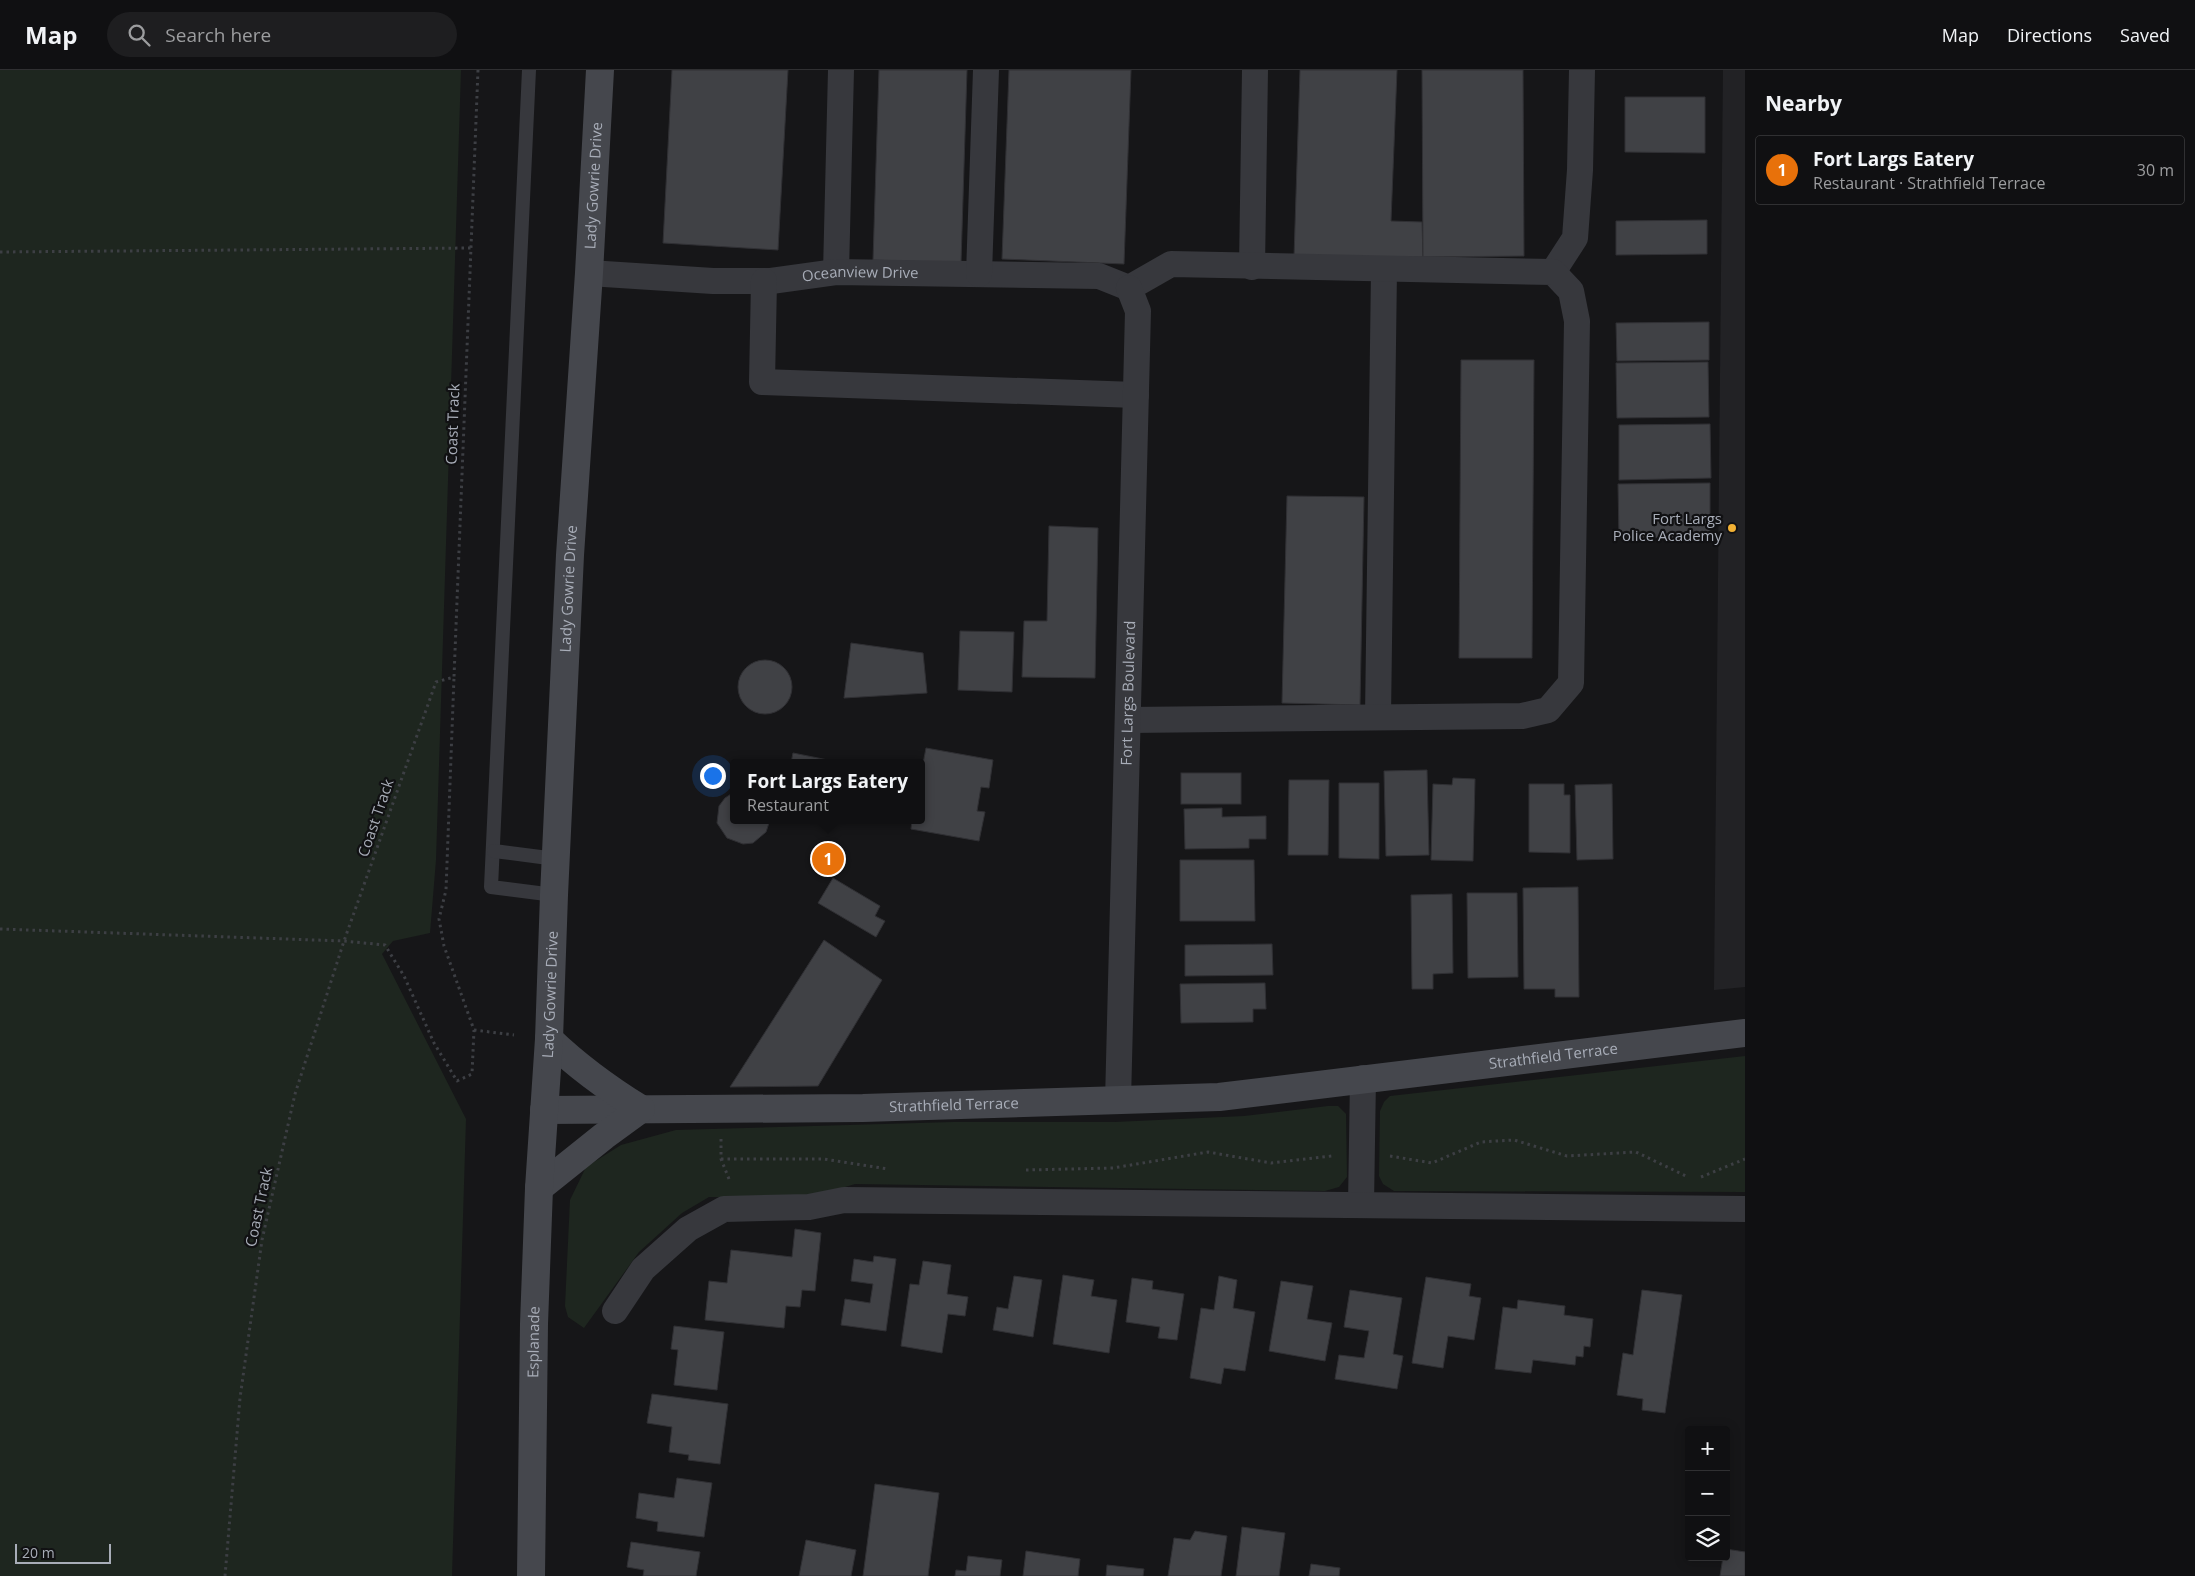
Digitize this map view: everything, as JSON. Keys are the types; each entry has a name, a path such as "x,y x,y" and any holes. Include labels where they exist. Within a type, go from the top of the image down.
{"main road":[{"name":"Lady Gowrie Drive","path":"544,1110 550,1039 554,895 570,555 590,273 600,70"},
{"name":"Strathfield Terrace","path":"544,1110 863,1108 1218,1097 1745,1033"},
{"path":"539,1188 641,1109 607,1088 577,1066 550,1039"},
{"name":"Esplanade","path":"531,1576 534,1324 544,1110"}],"street":[{"path":"836,272 841,70"},
{"path":"979,274 986,70"},
{"path":"1252,267 1255,70"},
{"path":"1553,272 1575,238 1580,170 1582,70"},
{"path":"1128,720 1522,716 1548,710 1571,683 1577,321 1571,291 1553,272 1384,270 1171,264 1129,288"},
{"path":"1378,717 1384,270"},
{"name":"Oceanview Drive","path":"590,273 713,281 764,281 836,272 1099,276 1129,288"},
{"path":"764,281 762,382 1136,395"},
{"name":"Fort Largs Boulevard","path":"1118,1101 1138,311 1129,288"},
{"path":"1360,1205 1363,1078"},
{"path":"614,1311 643,1270 688,1229 724,1209 809,1207 844,1200 1745,1209"}],"lane":[{"path":"530,70 491,887 554,895"},
{"path":"494,850 556,859"}],"path":[{"name":"Coast Track","path":"225,1576 240,1398 262,1240 295,1094 344,941 436,682 454,677 478,70"},
{"path":"0,252 472,248"},
{"path":"0,929 344,941 386,945 404,976 434,1043 457,1081 472,1074 474,1030 444,946 439,919 446,890 454,677"},
{"path":"474,1030 514,1035"},
{"path":"721,1132 721,1159 730,1183"},
{"path":"1020,1170 1113,1168 1208,1152 1271,1163 1362,1152 1432,1163 1480,1142 1514,1140 1567,1156 1636,1152 1694,1180 1745,1159"},
{"path":"721,1159 824,1159 897,1170"}],"shaded area":[{"path":"0,70 461,70 436,860 430,933 393,941 382,954 466,1119 452,1576 0,1576"},
{"name":"Fort Largs Police Academy","path":"1723,70 1745,70 1745,987 1714,990"},
{"path":"1745,1056 1745,1192 1394,1191 1383,1184 1379,1176 1380,1111 1384,1102 1390,1096"},
{"path":"1338,1106 1346,1114 1347,1177 1339,1187 1325,1191 855,1184 822,1194 776,1197 709,1197 682,1213 639,1252 584,1328 568,1317 565,1306 570,1200 586,1167 621,1145 676,1130 953,1122 1115,1122 1244,1116"}],"building":[{"path":"672,70 788,70 778,250 663,243"},
{"path":"879,70 967,70 961,263 873,260"},
{"path":"1009,70 1131,70 1124,264 1002,259"},
{"path":"1300,70 1397,70 1391,221 1422,222 1423,257 1294,257"},
{"path":"1422,70 1523,70 1524,256 1423,257"},
{"path":"1625,97 1705,97 1705,153 1625,152"},
{"path":"1707,220 1707,254 1616,255 1616,221"},
{"path":"1709,322 1709,360 1617,361 1616,323"},
{"path":"1461,360 1534,360 1532,658 1459,658"},
{"path":"1708,362 1709,417 1617,418 1616,363"},
{"path":"1710,424 1711,478 1619,480 1619,425"},
{"path":"1710,483 1710,537 1619,538 1618,484"},
{"path":"1287,496 1364,497 1360,705 1282,703"},
{"path":"1049,526 1098,528 1095,678 1022,677 1024,621 1047,621"},
{"path":"960,631 1014,632 1012,692 958,690"},
{"path":"851,643 923,653 927,693 844,698"},
{"path":"765,660 775,662 784,668 790,677 792,687 790,697 784,706 775,712 765,714 755,712 746,706 740,697 738,687 740,677 746,668 755,662"},
{"path":"926,748 993,760 989,788 981,787 977,811 985,812 979,841 911,829 912,824 925,824 924,759"},
{"path":"793,753 823,759 792,759"},
{"path":"1427,770 1429,855 1386,856 1384,771"},
{"path":"1181,773 1241,773 1241,804 1181,804"},
{"path":"1453,778 1475,779 1473,861 1431,860 1433,784 1452,785"},
{"path":"1289,780 1329,780 1328,855 1288,855"},
{"path":"1339,783 1379,783 1379,859 1339,858"},
{"path":"1529,784 1564,784 1564,795 1570,795 1570,853 1529,852"},
{"path":"1612,784 1613,859 1577,860 1575,785"},
{"path":"730,795 730,824 769,824 766,832 753,843 743,844 727,838 717,823 719,806"},
{"path":"1222,808 1222,817 1266,816 1266,839 1249,839 1249,848 1185,849 1184,809"},
{"path":"1180,860 1254,860 1255,921 1180,921"},
{"path":"833,878 880,906 875,916 885,921 876,937 818,903"},
{"path":"1578,887 1579,997 1555,997 1555,989 1524,989 1523,888"},
{"path":"1467,893 1517,893 1518,977 1468,978"},
{"path":"1452,894 1453,973 1433,974 1433,989 1412,989 1411,895"},
{"path":"824,940 882,980 818,1086 730,1087"},
{"path":"1272,944 1273,975 1185,976 1185,945"},
{"path":"1265,983 1266,1009 1253,1009 1253,1022 1181,1023 1180,984"},
{"path":"795,1229 821,1233 815,1291 802,1290 800,1307 786,1306 784,1328 705,1320 709,1281 727,1283 731,1250 792,1257"},
{"path":"874,1256 896,1259 886,1331 841,1325 845,1299 870,1303 873,1284 851,1281 854,1259 873,1262"},
{"path":"923,1261 951,1265 947,1294 968,1297 965,1316 948,1314 942,1353 901,1346 910,1284 919,1285"},
{"path":"1063,1275 1094,1280 1091,1296 1117,1300 1109,1353 1053,1344"},
{"path":"1014,1276 1042,1280 1033,1337 993,1330 997,1307 1008,1309"},
{"path":"1219,1276 1237,1280 1233,1308 1255,1312 1245,1371 1224,1368 1221,1384 1190,1378 1201,1308 1214,1310"},
{"path":"1426,1277 1471,1284 1469,1296 1481,1298 1474,1340 1448,1336 1443,1368 1412,1363"},
{"path":"1132,1278 1153,1281 1152,1289 1184,1294 1177,1340 1158,1338 1160,1327 1126,1322"},
{"path":"1281,1281 1313,1286 1307,1319 1332,1323 1325,1361 1269,1351"},
{"path":"1350,1290 1402,1298 1393,1354 1403,1356 1397,1389 1335,1379 1339,1355 1364,1358 1369,1331 1344,1327"},
{"path":"1642,1290 1682,1295 1665,1413 1642,1410 1643,1399 1617,1395 1623,1353 1633,1355"},
{"path":"1518,1300 1565,1306 1564,1315 1593,1319 1590,1347 1584,1346 1583,1357 1576,1356 1575,1365 1533,1360 1531,1373 1495,1369 1503,1307 1517,1309"},
{"path":"674,1326 724,1332 717,1390 674,1385 678,1350 671,1349"},
{"path":"652,1394 728,1404 720,1464 688,1460 689,1455 669,1452 672,1427 647,1423"},
{"path":"677,1478 712,1483 704,1537 657,1531 658,1522 636,1518 639,1493 674,1498"},
{"path":"875,1484 939,1493 928,1576 863,1576"},
{"path":"1242,1527 1285,1533 1279,1576 1236,1576"},
{"path":"1195,1531 1227,1536 1221,1576 1168,1576 1174,1538 1190,1540"},
{"path":"806,1540 856,1550 851,1576 799,1576"},
{"path":"631,1542 700,1552 696,1576 643,1576 644,1570 627,1567"},
{"path":"1730,1550 1745,1552 1745,1576 1720,1576 1722,1561 1730,1561"},
{"path":"1026,1551 1080,1559 1078,1576 1023,1576"},
{"path":"968,1556 1002,1560 1000,1576 955,1576 956,1570 966,1571"},
{"path":"1311,1564 1340,1568 1339,1576 1309,1576"},
{"path":"1107,1565 1144,1569 1143,1576 1106,1576"}],"place":[{"name":"Fort Largs Police Academy","path":"1732,528"},
{"name":"Fort Largs Eatery","path":"828,859"}]}
